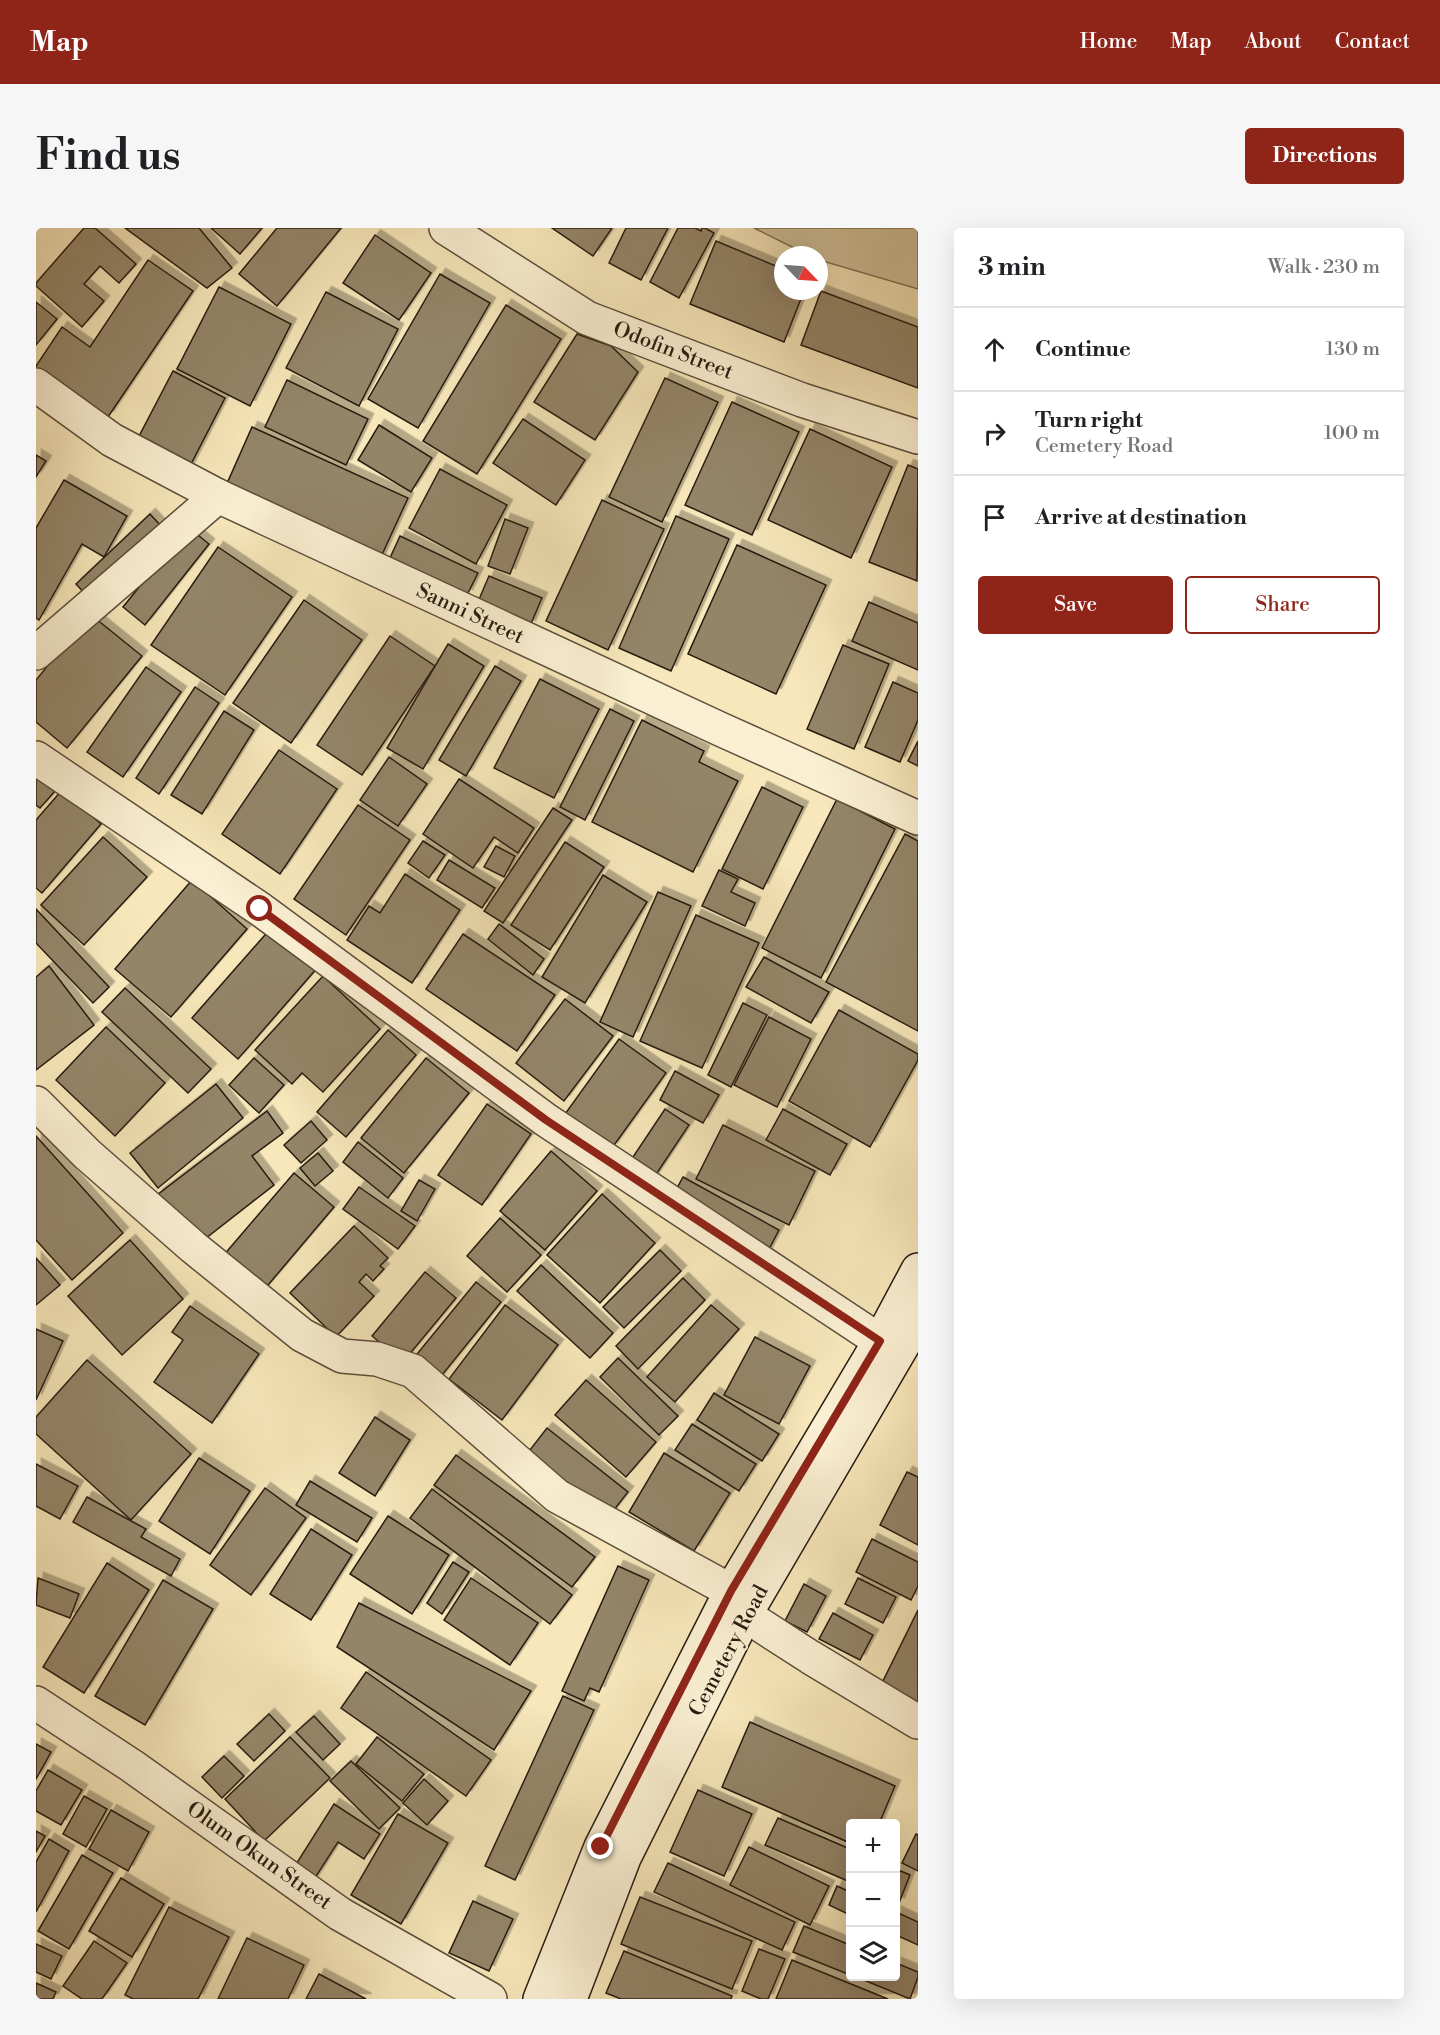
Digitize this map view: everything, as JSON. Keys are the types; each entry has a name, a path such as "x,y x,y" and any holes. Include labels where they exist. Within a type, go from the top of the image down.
{"street":[{"name":"Odofin Street","path":"446,228 587,318 802,400 918,437"},
{"name":"Sanni Street","path":"36,385 112,440 218,496 720,729 918,818"},
{"path":"36,654 218,496"},
{"path":"36,758 260,909 546,1120 880,1341"},
{"path":"36,1103 87,1154 193,1247 302,1335 342,1356 377,1359 413,1371 557,1496 738,1603 810,1657 918,1722"},
{"name":"Cemetery Road","path":"540,1999 601,1847 738,1603 918,1270"},
{"name":"Cemetery Road","path":"570,1999 624,1858 738,1603 918,1319"},
{"name":"Olum Okun Street","path":"36,1703 132,1766 340,1914 490,1999"}],"shaded area":[{"path":"754,228 918,228 918,289 828,263 828,246 790,246"}],"building":[{"path":"84,228 95,228 136,264 119,283 100,266 84,284 104,301 82,327 36,286 36,283"},
{"path":"125,228 199,228 232,268 207,288"},
{"path":"211,228 262,228 240,254"},
{"path":"277,228 341,228 277,306 239,274"},
{"path":"552,228 612,228 593,256"},
{"path":"626,228 668,228 641,280 609,263"},
{"path":"678,228 695,228 701,231 705,228 714,233 679,298 650,282"},
{"path":"375,235 431,273 399,320 343,283"},
{"path":"716,241 774,265 774,300 800,300 784,342 690,304"},
{"path":"148,260 193,291 108,417 36,369 36,366 62,327 90,347"},
{"path":"440,274 490,303 418,428 368,399"},
{"path":"219,287 291,324 250,406 177,369"},
{"path":"326,292 398,329 359,406 286,368"},
{"path":"828,294 918,327 918,388 801,345 818,300 828,300"},
{"path":"36,302 57,319 36,345"},
{"path":"506,305 561,339 477,474 423,441"},
{"path":"577,334 611,346 638,372 595,440 534,402"},
{"path":"173,371 225,398 189,468 136,442"},
{"path":"665,378 718,402 662,522 609,497"},
{"path":"287,380 368,419 346,465 265,427"},
{"path":"732,402 799,432 752,535 685,505"},
{"path":"523,419 585,460 556,505 493,463"},
{"path":"379,425 432,458 411,492 358,460"},
{"path":"252,427 408,498 380,559 225,488"},
{"path":"810,429 892,467 851,558 768,520"},
{"path":"36,455 46,461 36,477"},
{"path":"908,465 918,469 917,581 869,562"},
{"path":"440,469 507,505 476,564 409,528"},
{"path":"64,480 127,516 104,557 82,544 39,620 36,618 36,528"},
{"path":"602,500 664,529 608,650 546,621"},
{"path":"150,514 163,528 89,598 76,584"},
{"path":"676,516 729,539 671,671 619,648"},
{"path":"505,519 528,528 510,574 488,566"},
{"path":"188,527 209,544 145,625 123,607"},
{"path":"400,536 478,573 467,595 390,558"},
{"path":"737,545 826,585 776,694 688,654"},
{"path":"218,547 292,597 225,695 151,645"},
{"path":"489,576 542,598 530,626 477,604"},
{"path":"304,600 362,640 291,743 233,703"},
{"path":"869,602 918,623 918,670 852,641"},
{"path":"90,614 142,656 67,748 36,722 36,680"},
{"path":"390,636 435,666 362,775 317,745"},
{"path":"448,644 484,666 423,769 387,748"},
{"path":"843,645 889,664 854,749 807,729"},
{"path":"495,666 521,681 466,776 439,760"},
{"path":"146,667 181,692 123,777 87,752"},
{"path":"540,679 599,709 554,798 494,768"},
{"path":"893,682 918,693 918,720 900,762 865,747"},
{"path":"195,687 219,703 159,794 136,778"},
{"path":"610,709 634,721 585,820 560,807"},
{"path":"224,711 254,730 202,814 171,795"},
{"path":"642,720 704,751 699,762 738,781 693,872 592,822"},
{"path":"918,741 918,766 908,761"},
{"path":"279,750 337,789 280,874 222,834"},
{"path":"389,757 427,784 398,826 360,800"},
{"path":"36,772 56,790 40,808 36,805"},
{"path":"459,779 534,828 518,853 494,837 473,868 423,834"},
{"path":"762,787 803,807 763,889 722,869"},
{"path":"62,790 101,824 42,893 36,888 36,820"},
{"path":"837,799 895,829 821,978 762,948"},
{"path":"358,805 410,840 346,935 294,899"},
{"path":"553,808 572,820 503,923 484,911"},
{"path":"905,834 918,841 918,1031 826,982"},
{"path":"103,837 147,877 84,945 41,905"},
{"path":"423,841 445,855 429,878 408,863"},
{"path":"565,842 604,867 550,950 511,925"},
{"path":"496,846 515,856 504,877 484,867"},
{"path":"449,860 495,888 482,908 437,880"},
{"path":"719,870 738,879 731,892 755,903 745,926 702,906"},
{"path":"405,874 460,910 412,983 347,940 369,906 380,913"},
{"path":"603,875 647,902 585,1003 542,977"},
{"path":"192,880 247,929 171,1017 115,969"},
{"path":"658,892 691,906 633,1037 600,1022"},
{"path":"36,909 109,987 93,1003 36,943"},
{"path":"696,915 759,943 702,1068 640,1041"},
{"path":"499,924 544,959 533,975 488,939"},
{"path":"272,927 318,967 238,1059 192,1018"},
{"path":"463,934 555,995 517,1051 426,989"},
{"path":"764,957 829,992 811,1023 746,987"},
{"path":"49,966 94,1025 36,1070 36,977"},
{"path":"323,976 380,1029 323,1092 302,1073 292,1084 255,1050"},
{"path":"125,988 211,1069 188,1093 102,1012"},
{"path":"565,999 613,1036 564,1101 516,1063"},
{"path":"743,1003 767,1015 731,1087 708,1075"},
{"path":"839,1010 918,1054 918,1060 870,1147 789,1101"},
{"path":"769,1017 811,1039 777,1107 734,1085"},
{"path":"106,1027 165,1083 115,1136 56,1080"},
{"path":"388,1030 416,1055 346,1137 317,1112"},
{"path":"619,1039 666,1073 612,1148 565,1114"},
{"path":"254,1058 284,1085 259,1113 229,1085"},
{"path":"426,1058 469,1093 404,1173 361,1138"},
{"path":"675,1071 719,1095 703,1123 660,1100"},
{"path":"216,1084 243,1118 158,1188 130,1153"},
{"path":"487,1104 531,1134 482,1205 438,1175"},
{"path":"665,1109 689,1125 651,1182 627,1166"},
{"path":"783,1109 847,1144 830,1175 766,1140"},
{"path":"267,1111 283,1133 252,1156 274,1185 196,1246 157,1195"},
{"path":"311,1121 327,1140 301,1163 284,1145"},
{"path":"723,1125 815,1171 789,1225 696,1179"},
{"path":"36,1136 123,1233 72,1280 36,1240"},
{"path":"358,1142 403,1178 388,1198 343,1162"},
{"path":"551,1151 597,1191 545,1250 500,1211"},
{"path":"318,1153 333,1171 315,1186 300,1168"},
{"path":"294,1173 334,1207 263,1291 223,1256"},
{"path":"683,1177 779,1230 767,1253 670,1201"},
{"path":"419,1180 435,1189 417,1221 401,1211"},
{"path":"359,1187 415,1226 398,1249 343,1209"},
{"path":"602,1194 655,1243 600,1303 547,1255"},
{"path":"500,1218 541,1255 507,1292 467,1256"},
{"path":"354,1226 388,1258 380,1266 384,1269 373,1281 366,1274 359,1282 374,1296 336,1337 290,1293"},
{"path":"130,1240 183,1299 122,1355 68,1296"},
{"path":"660,1250 681,1271 624,1328 603,1307"},
{"path":"36,1258 60,1285 36,1305"},
{"path":"541,1265 613,1333 590,1358 517,1291"},
{"path":"425,1272 456,1298 403,1362 372,1336"},
{"path":"683,1278 705,1300 638,1369 616,1346"},
{"path":"476,1282 501,1302 438,1380 413,1359"},
{"path":"505,1305 558,1345 502,1420 449,1379"},
{"path":"711,1305 739,1329 675,1402 647,1377"},
{"path":"190,1306 259,1354 212,1423 154,1382 183,1340 172,1332"},
{"path":"36,1329 63,1341 36,1400"},
{"path":"755,1337 810,1366 779,1424 724,1395"},
{"path":"618,1358 678,1416 659,1435 600,1377"},
{"path":"87,1360 191,1454 131,1520 36,1434 36,1417"},
{"path":"586,1380 656,1442 626,1477 555,1415"},
{"path":"714,1393 779,1434 762,1461 697,1420"},
{"path":"375,1417 410,1440 375,1496 339,1473"},
{"path":"692,1424 756,1464 739,1491 675,1450"},
{"path":"547,1428 628,1492 607,1519 526,1455"},
{"path":"664,1453 730,1493 694,1551 629,1512"},
{"path":"456,1455 595,1557 572,1587 434,1485"},
{"path":"199,1458 250,1491 210,1554 159,1521"},
{"path":"36,1464 78,1486 60,1519 36,1506"},
{"path":"907,1472 918,1477 918,1545 880,1525"},
{"path":"310,1481 372,1518 357,1542 296,1505"},
{"path":"265,1488 306,1518 251,1595 210,1565"},
{"path":"432,1489 572,1595 550,1624 410,1518"},
{"path":"87,1497 146,1529 141,1537 180,1559 171,1576 73,1522"},
{"path":"388,1516 449,1555 412,1614 350,1574"},
{"path":"311,1529 352,1555 311,1620 270,1594"},
{"path":"872,1539 918,1562 918,1586 911,1600 856,1572"},
{"path":"453,1562 469,1572 442,1614 427,1603"},
{"path":"107,1563 149,1590 84,1693 43,1667"},
{"path":"618,1566 649,1580 599,1692 590,1688 584,1701 562,1691"},
{"path":"38,1578 79,1594 70,1618 36,1605"},
{"path":"471,1578 538,1623 510,1665 444,1620"},
{"path":"858,1578 896,1597 883,1623 845,1604"},
{"path":"163,1580 213,1609 145,1725 95,1696"},
{"path":"804,1584 826,1596 807,1632 785,1621"},
{"path":"359,1603 531,1691 494,1750 337,1647"},
{"path":"918,1610 918,1703 881,1685"},
{"path":"833,1613 873,1635 860,1660 819,1639"},
{"path":"366,1672 491,1760 466,1796 341,1708"},
{"path":"563,1696 594,1710 515,1880 485,1866"},
{"path":"269,1714 285,1731 254,1761 237,1744"},
{"path":"314,1716 340,1744 323,1760 296,1732"},
{"path":"750,1722 895,1786 881,1819 846,1819 846,1841 722,1787"},
{"path":"290,1737 330,1778 264,1841 225,1799"},
{"path":"377,1737 424,1774 402,1801 356,1764"},
{"path":"36,1744 51,1752 36,1779"},
{"path":"224,1756 244,1776 222,1798 202,1777"},
{"path":"351,1761 400,1808 379,1829 330,1781"},
{"path":"48,1770 82,1790 61,1825 36,1811 36,1791"},
{"path":"424,1779 448,1801 427,1825 403,1803"},
{"path":"698,1790 752,1814 724,1876 670,1852"},
{"path":"84,1796 107,1809 86,1847 63,1834"},
{"path":"334,1804 380,1834 364,1859 338,1842 313,1881 293,1869"},
{"path":"111,1810 149,1832 128,1871 89,1849"},
{"path":"398,1814 448,1843 401,1924 351,1895"},
{"path":"778,1818 846,1847 846,1880 765,1845"},
{"path":"36,1831 45,1836 36,1852"},
{"path":"916,1834 918,1835 918,1871 902,1863"},
{"path":"49,1839 69,1851 36,1912 36,1862"},
{"path":"749,1847 829,1886 810,1925 730,1885"},
{"path":"82,1855 113,1873 69,1949 38,1931"},
{"path":"668,1863 795,1922 782,1950 654,1892"},
{"path":"900,1871 910,1875 900,1900"},
{"path":"121,1878 164,1904 132,1957 89,1931"},
{"path":"837,1886 846,1890 846,1913 829,1905"},
{"path":"640,1897 752,1941 732,1989 621,1944"},
{"path":"473,1901 513,1919 489,1971 449,1953"},
{"path":"169,1907 229,1937 198,1999 133,1999 125,1995"},
{"path":"900,1914 918,1922 918,1945 900,1937"},
{"path":"804,1926 846,1943 846,1973 793,1952"},
{"path":"247,1938 304,1965 288,1999 218,1999"},
{"path":"94,1941 127,1963 102,1999 82,1999 63,1986"},
{"path":"36,1944 62,1956 51,1979 36,1972"},
{"path":"759,1949 785,1959 768,1999 761,1999 742,1991"},
{"path":"624,1951 732,1996 731,1999 621,1999 606,1993"},
{"path":"792,1960 888,1999 776,1999"},
{"path":"900,1965 918,1972 910,1999 866,1981 900,1981"},
{"path":"319,1974 366,1999 306,1999"},
{"path":"36,1983 56,1992 53,1999 36,1999"}],"route":[{"path":"260,909 546,1120 880,1341 731,1591 601,1847"}]}
